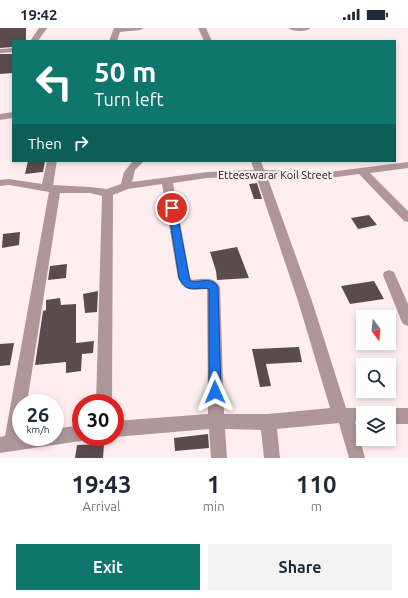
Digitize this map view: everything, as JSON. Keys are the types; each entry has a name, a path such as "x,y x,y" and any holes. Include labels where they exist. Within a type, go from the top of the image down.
{"street":[{"path":"35,40 43,28"},
{"path":"113,40 117,30 140,28"},
{"path":"202,28 208,40"},
{"path":"292,28 306,28"},
{"path":"0,51 12,50"},
{"path":"0,117 12,114"},
{"path":"6,444 51,188 52,162"},
{"path":"126,186 127,174 138,162"},
{"name":"Etteeswarar Koil Street","path":"108,193 126,186 258,167 328,175 408,165"},
{"path":"258,167 306,301 357,458"},
{"path":"362,171 408,218"},
{"path":"167,180 184,278 191,286 210,284 214,287 216,422 219,458"},
{"path":"0,183 9,182 51,188 90,190 108,193 104,394"},
{"path":"389,275 408,320"},
{"path":"124,428 216,422 268,422 356,415"},
{"path":"396,416 408,416"},
{"path":"268,422 272,458"}],"building":[{"path":"0,28 26,28 26,40 12,40 12,47 0,48"},
{"path":"0,54 12,54 12,73 0,74"},
{"path":"28,162 45,162 43,172 25,174"},
{"path":"257,183 262,199 254,199 249,184"},
{"path":"369,215 377,225 358,229 351,218"},
{"path":"20,232 19,245 2,248 3,234"},
{"path":"237,247 249,278 217,280 216,271 210,252"},
{"path":"67,264 66,278 48,280 50,266"},
{"path":"374,281 384,299 350,304 341,286"},
{"path":"98,291 97,312 85,313 83,294"},
{"path":"60,298 61,305 76,304 76,343 94,341 93,353 82,354 81,371 66,373 66,362 35,365 43,311 46,310 46,300"},
{"path":"14,343 10,365 0,366 0,344"},
{"path":"299,347 302,362 266,364 271,386 260,387 252,349"},
{"path":"208,434 209,448 175,451 174,438"},
{"path":"77,446 104,446 103,458 75,458"}],"route":[{"path":"172,208 184,278 191,286 210,284 214,287 215,392"}]}
